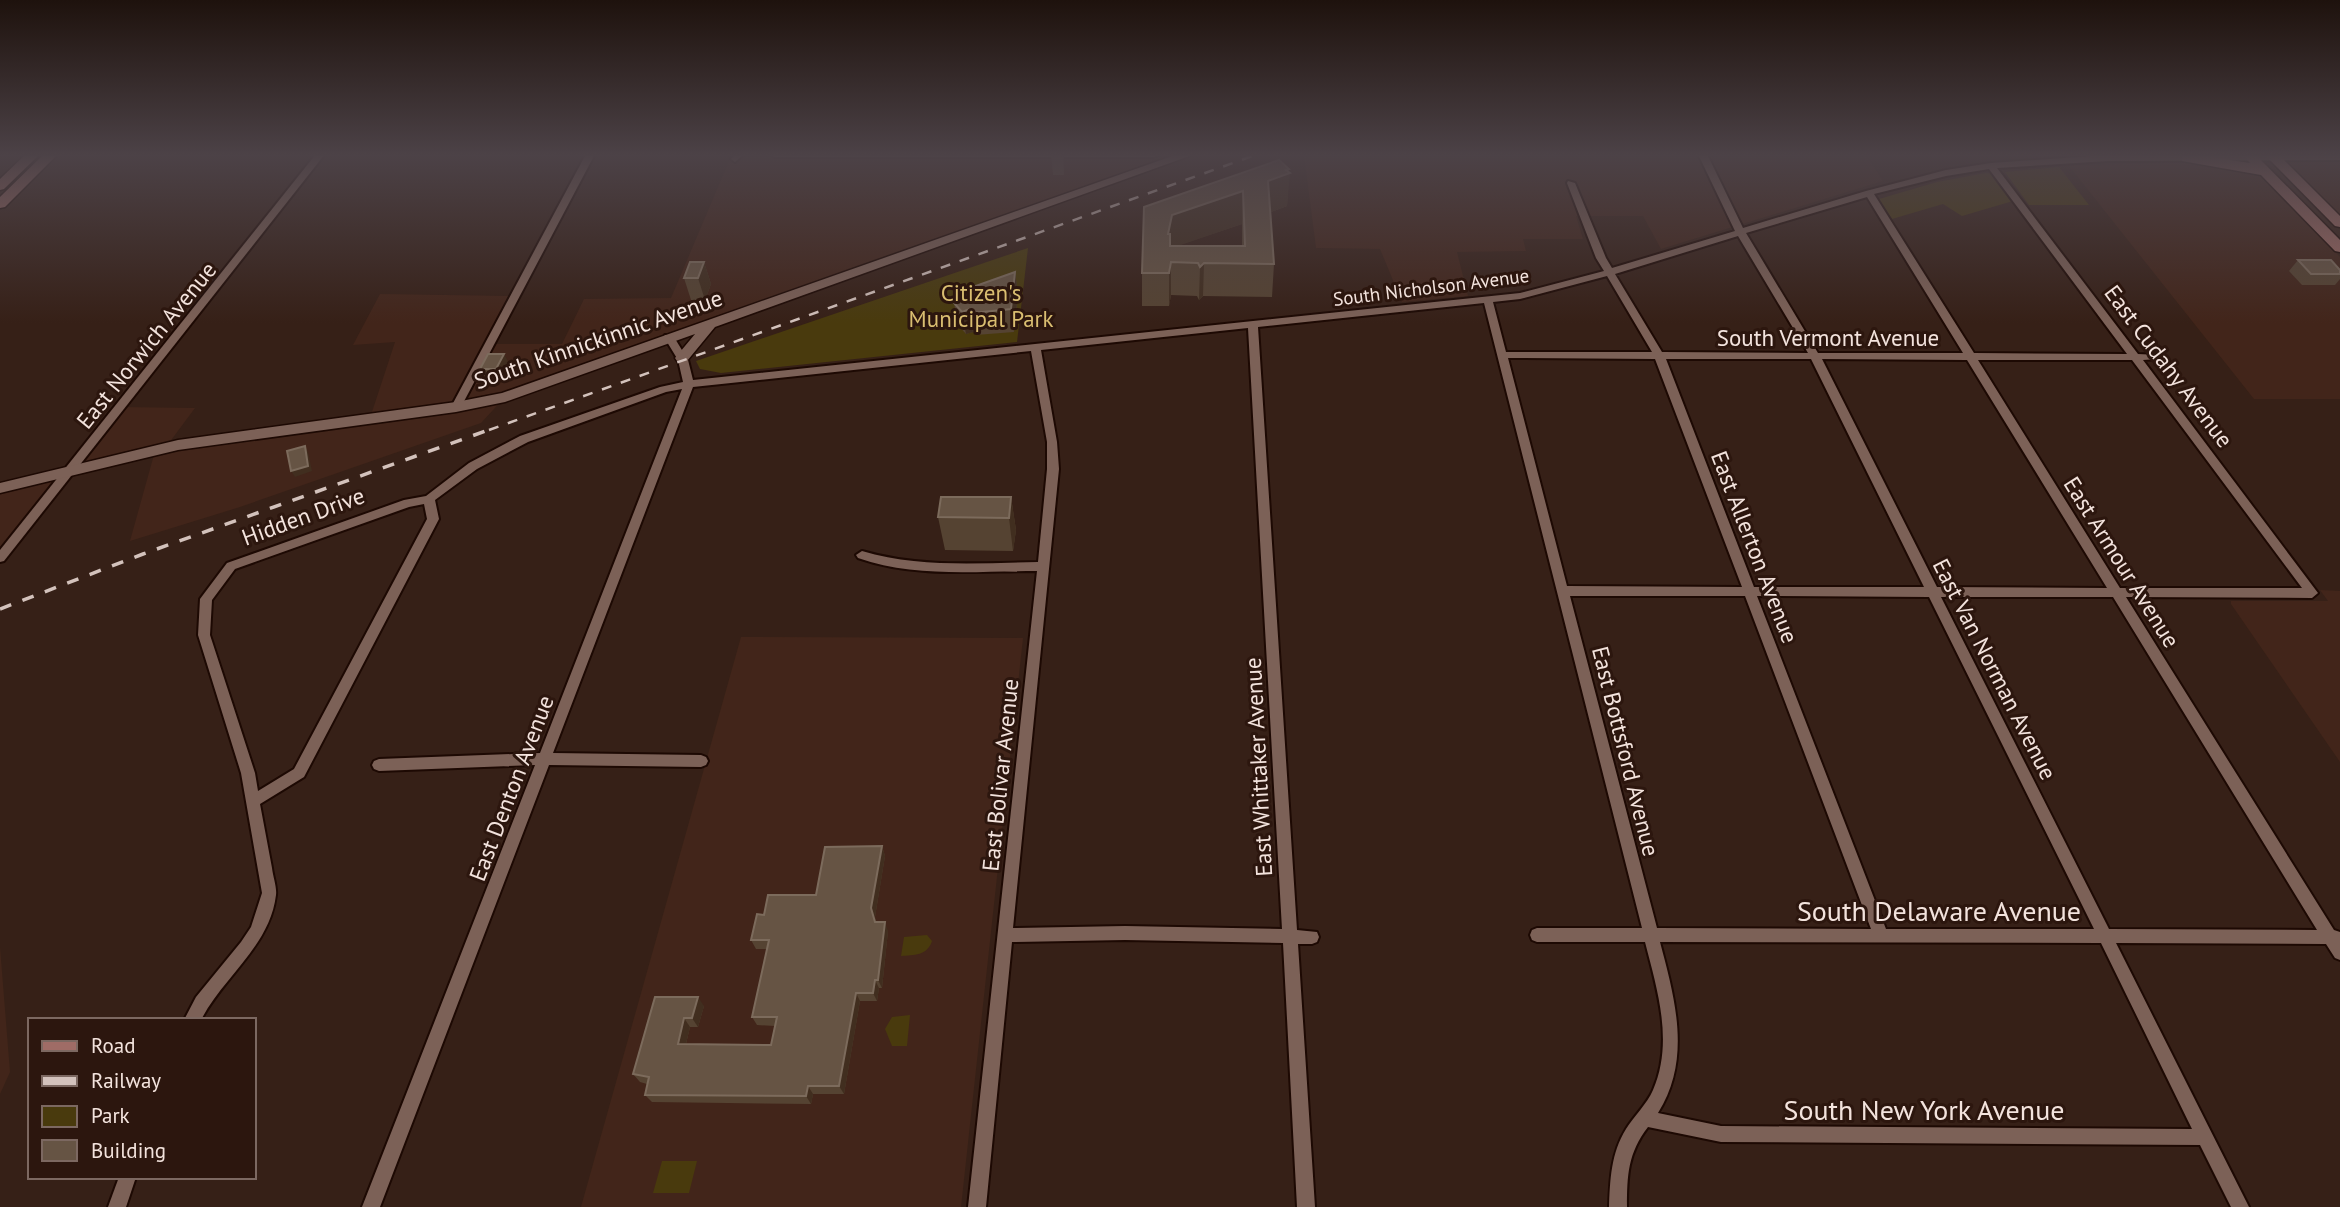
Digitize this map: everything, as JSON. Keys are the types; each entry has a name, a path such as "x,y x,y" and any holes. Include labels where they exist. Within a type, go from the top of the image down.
{"main road":[{"path":"2303,210 2340,248"},
{"path":"2327,210 2340,223"}],"street":[{"name":"East Norwich Avenue","path":"0,558 277,210"},
{"path":"456,407 562,210"},
{"name":"South Kinnickinnic Avenue","path":"0,488 178,445 456,407 505,397 1013,210"},
{"name":"East Allerton Avenue","path":"1582,210 1610,272 1659,355 1881,936"},
{"name":"East Van Norman Avenue","path":"1730,210 1815,356 2240,1207"},
{"name":"South Nicholson Avenue","path":"689,384 1488,302 1610,272 1810,210"},
{"name":"East Armour Avenue","path":"1880,210 2117,593 2335,937 2340,953"},
{"name":"East Cudahy Avenue","path":"2025,210 2312,593 2117,593"},
{"name":"East Bottsford Avenue","path":"1488,302 1668,1002 1671,1040 1668,1065 1659,1094 1629,1140 1620,1168 1618,1207"},
{"path":"682,358 713,322"},
{"name":"East Whittaker Avenue","path":"1254,324 1306,1207"},
{"path":"669,337 682,358 689,384"},
{"name":"East Bolivar Avenue","path":"977,1207 1053,469 1052,442 1036,348"},
{"name":"South Vermont Avenue","path":"1502,355 2154,357"},
{"name":"Hidden Drive","path":"193,1018 212,987 258,933 266,913 269,893 247,773 204,635 206,599 231,566 408,503 429,499 473,466 524,439 664,389 689,384"},
{"name":"East Denton Avenue","path":"371,1207 689,384"},
{"path":"253,801 299,773 433,519 429,499"},
{"path":"862,555 902,566 1043,566"},
{"path":"1562,591 2117,593"},
{"path":"379,765 544,759 701,761"},
{"path":"1005,935 1125,933 1312,937"},
{"name":"South Delaware Avenue","path":"1537,935 2335,937"},
{"name":"South New York Avenue","path":"1644,1118 1721,1134 2205,1137"},
{"path":"117,1207 127,1179"}],"shaded area":[{"path":"708,210 1032,210 505,397 481,423 240,507 130,541 155,451 70,471 121,407 195,408 166,447 370,418 395,342 353,345 380,294 516,296 493,339 496,344 562,344 584,299 671,298"},
{"path":"1311,210 1787,210 1661,249 1643,216 1576,216 1583,239 1523,239 1526,251 1457,252 1468,296 1402,302 1380,249 1316,248"},
{"path":"2104,210 2294,210 2340,257 2340,399 2254,399"},
{"path":"2327,210 2340,210 2340,223"},
{"path":"70,471 0,558 0,488"},
{"path":"2320,590 2340,591 2340,762 2231,604 2231,601 2328,601"},
{"path":"741,637 1023,638 961,1207 581,1207"},
{"path":"0,947 10,1072 0,1094"}],"green space":[{"path":"1886,210 1921,210 1892,219"},
{"path":"1953,210 1981,210 1962,216"},
{"name":"Citizen's Municipal Park","path":"1028,248 1017,342 721,373 700,369 696,361"},
{"path":"927,935 932,941 927,950 920,954 901,956 904,937"},
{"path":"910,1015 907,1046 892,1046 885,1029 892,1017"},
{"path":"662,1161 697,1161 689,1193 653,1193"}],"building":[{"path":"1144,210 1186,210 1172,215 1168,234 1170,246 1245,246 1244,210 1270,210 1274,264 1204,263 1200,267 1198,263 1171,262 1169,273 1142,273"},
{"path":"2298,260 2331,260 2340,270 2340,274 2311,274"},
{"path":"690,262 704,262 698,278 684,278"},
{"path":"1015,272 1011,309 973,313 970,309 962,312 954,303 962,300 956,293"},
{"path":"488,354 504,354 496,369 480,369"},
{"path":"305,446 308,466 291,471 287,451"},
{"path":"941,497 1011,497 1009,518 938,517"},
{"path":"882,846 871,908 875,922 885,922 878,980 875,980 873,993 856,993 839,1086 808,1086 806,1096 645,1095 649,1077 633,1074 655,997 698,997 692,1018 684,1018 678,1044 771,1045 777,1017 752,1017 769,940 751,940 757,914 764,915 768,895 816,895 825,847"}],"railway":[{"path":"489,430 1101,210"},
{"path":"0,609 143,554 494,428"}]}
